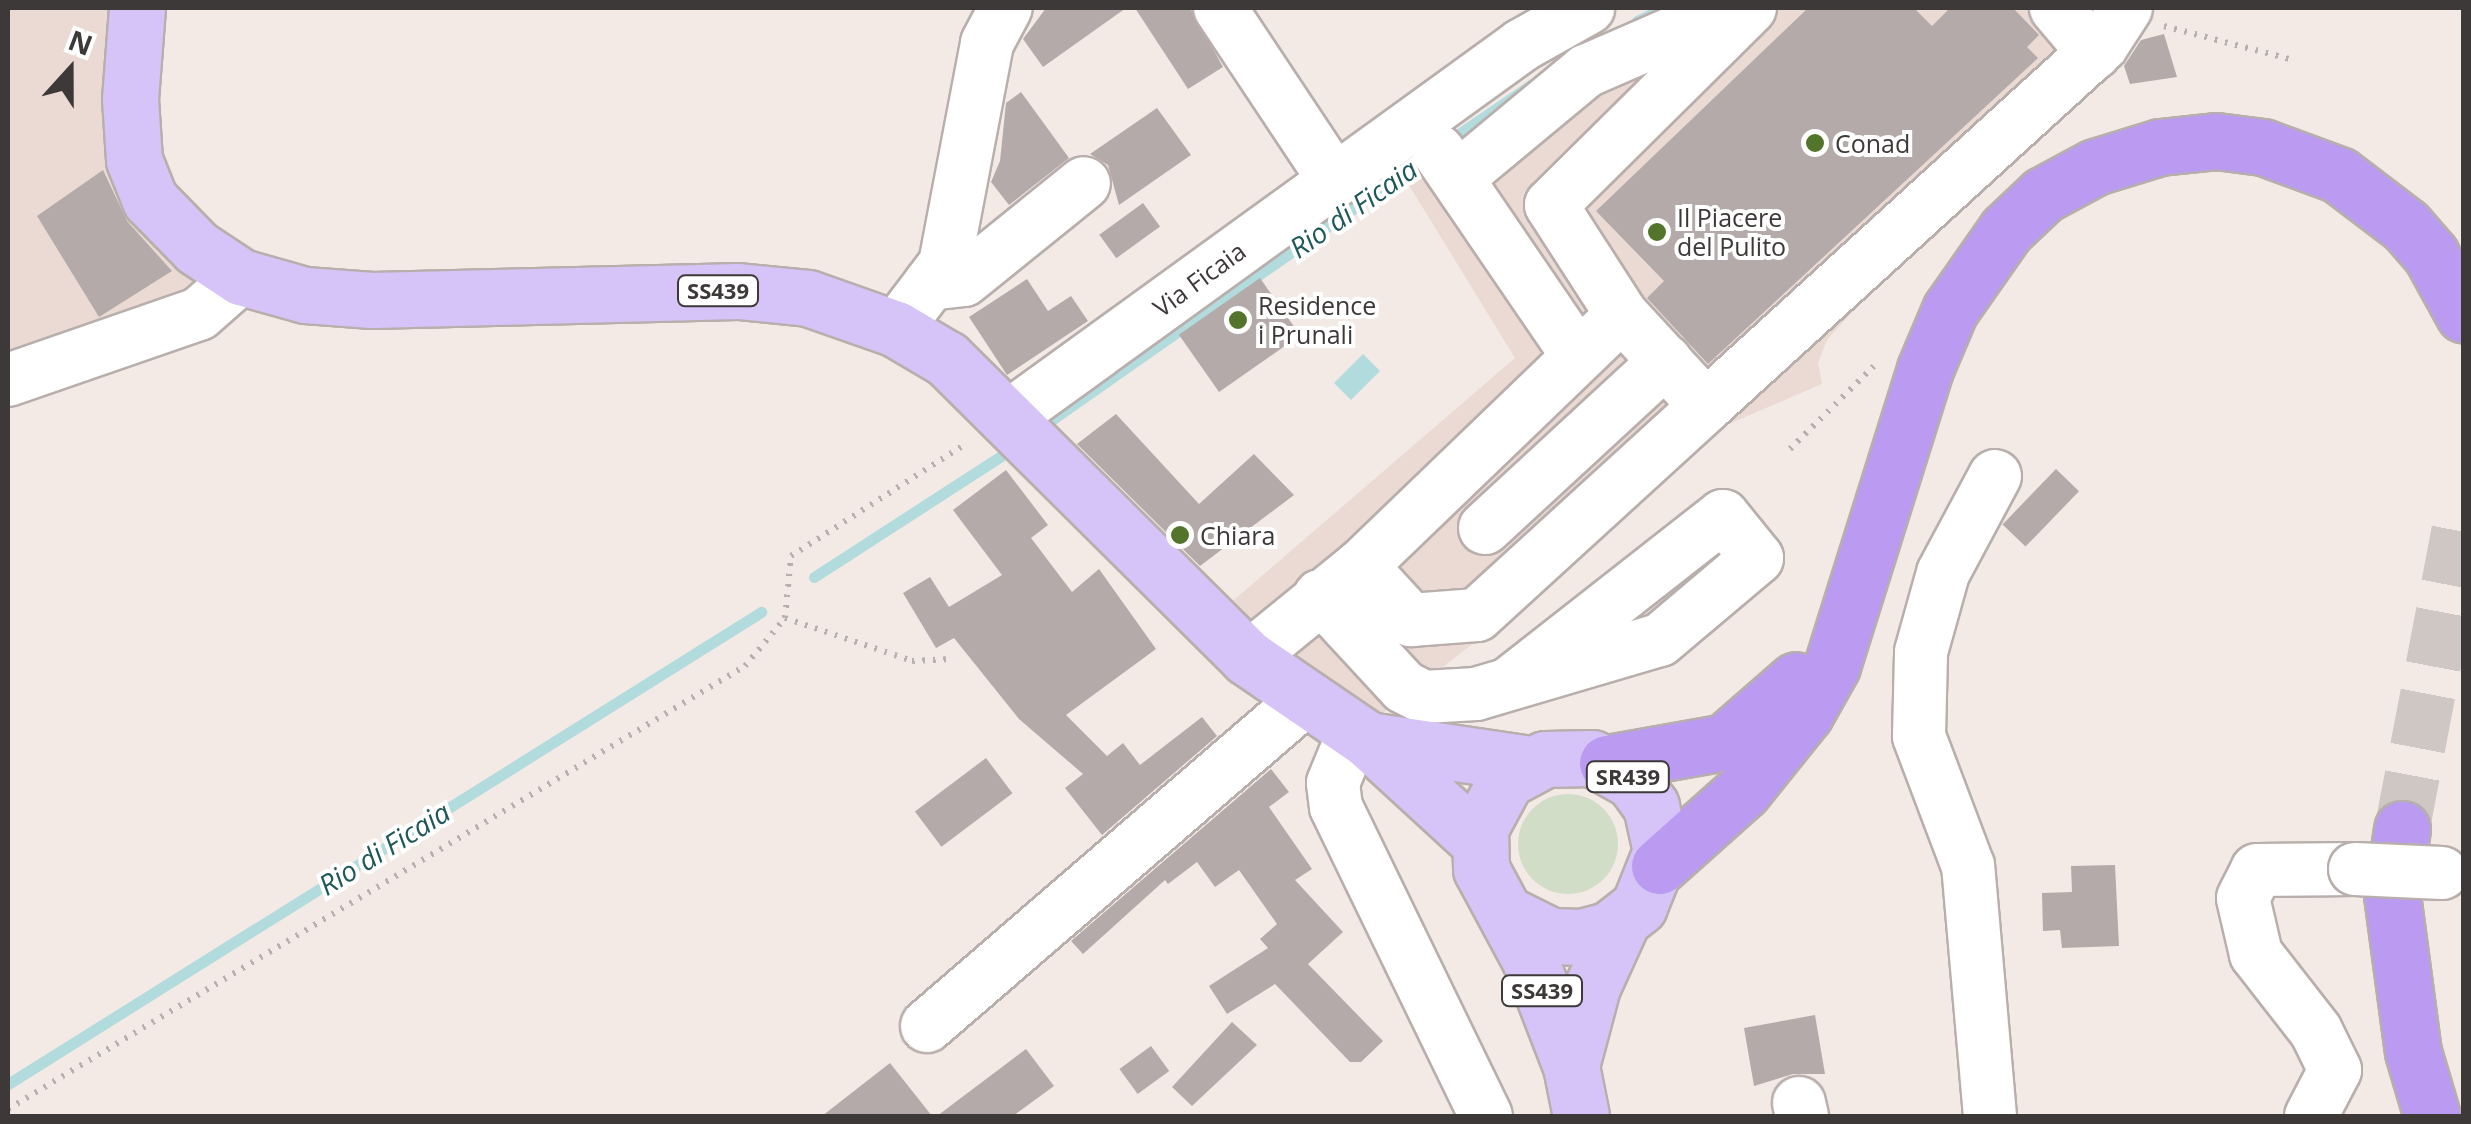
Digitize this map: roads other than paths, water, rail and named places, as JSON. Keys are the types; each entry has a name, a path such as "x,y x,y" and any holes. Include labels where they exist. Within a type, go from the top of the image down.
{"highway":[{"path":"1659,866 1743,791 1805,714 1832,666 1950,310 2006,230 2042,195 2095,167 2160,146 2216,141 2262,148 2327,170 2406,226 2431,255 2464,315"},
{"path":"1607,763 1725,742 1790,689 1848,615"},
{"path":"2402,829 2392,895 2413,1052 2432,1116"}],"main road":[{"name":"SS439","path":"136,8 130,99 134,160 150,200 197,248 241,277 304,296 372,300 738,291 808,298 896,329 947,360 1008,417 1248,658 1291,715 1361,736 1478,841"},
{"name":"SR439","path":"1361,736 1530,764 1560,755 1607,763 1633,781 1651,806 1660,836 1659,866"},
{"path":"1530,764 1497,790 1478,841 1486,882 1511,916 1566,937 1622,921"},
{"path":"1576,1103 1592,987 1622,921 1646,896 1659,866"},
{"name":"SS439","path":"1511,916 1576,1103"}],"street":[{"path":"896,329 944,264 987,42 1006,8"},
{"path":"1220,8 1335,181"},
{"name":"Via Ficaia","path":"1008,417 1522,45 1588,8"},
{"path":"1456,178 1586,72 1731,8"},
{"path":"1706,406 1622,314 1551,205 1750,8"},
{"path":"2056,8 2116,26"},
{"path":"1361,566 1411,620 1429,624 1477,615 2116,26"},
{"path":"1417,121 1578,356"},
{"path":"930,284 964,280 1084,183"},
{"path":"8,380 200,314 241,277"},
{"path":"1248,658 1361,566 1622,314"},
{"path":"1485,528 1666,361"},
{"path":"1990,1116 1968,866 1919,736 1921,652 1944,573 1995,476"},
{"path":"1445,484 1524,572"},
{"path":"1320,596 1404,687 1424,697 1510,684"},
{"path":"926,1026 1291,715 1486,1116"},
{"path":"1336,807 1333,783 1361,736"},
{"path":"2311,1116 2335,1070 2316,1031 2256,954 2243,898 2258,870 2453,870"}],"water":[{"path":"1363,354 1380,371 1351,400 1334,383"}],"waterway":[{"name":"Rio di Ficaia","path":"1637,21 1664,8"},
{"name":"Rio di Ficaia","path":"1447,142 1531,85"},
{"name":"Rio di Ficaia","path":"1050,421 1428,156"},
{"name":"Rio di Ficaia","path":"814,577 1006,453"},
{"name":"Rio di Ficaia","path":"8,1084 761,612"}],"tunnel":[{"path":"2402,829 2464,504"}],"place":[{"name":"Conad","path":"1815,143"},
{"name":"Il Piacere del Pulito","path":"1657,232"},
{"name":"Residence i Prunali","path":"1238,320"},
{"name":"Chiara","path":"1180,535"}]}
